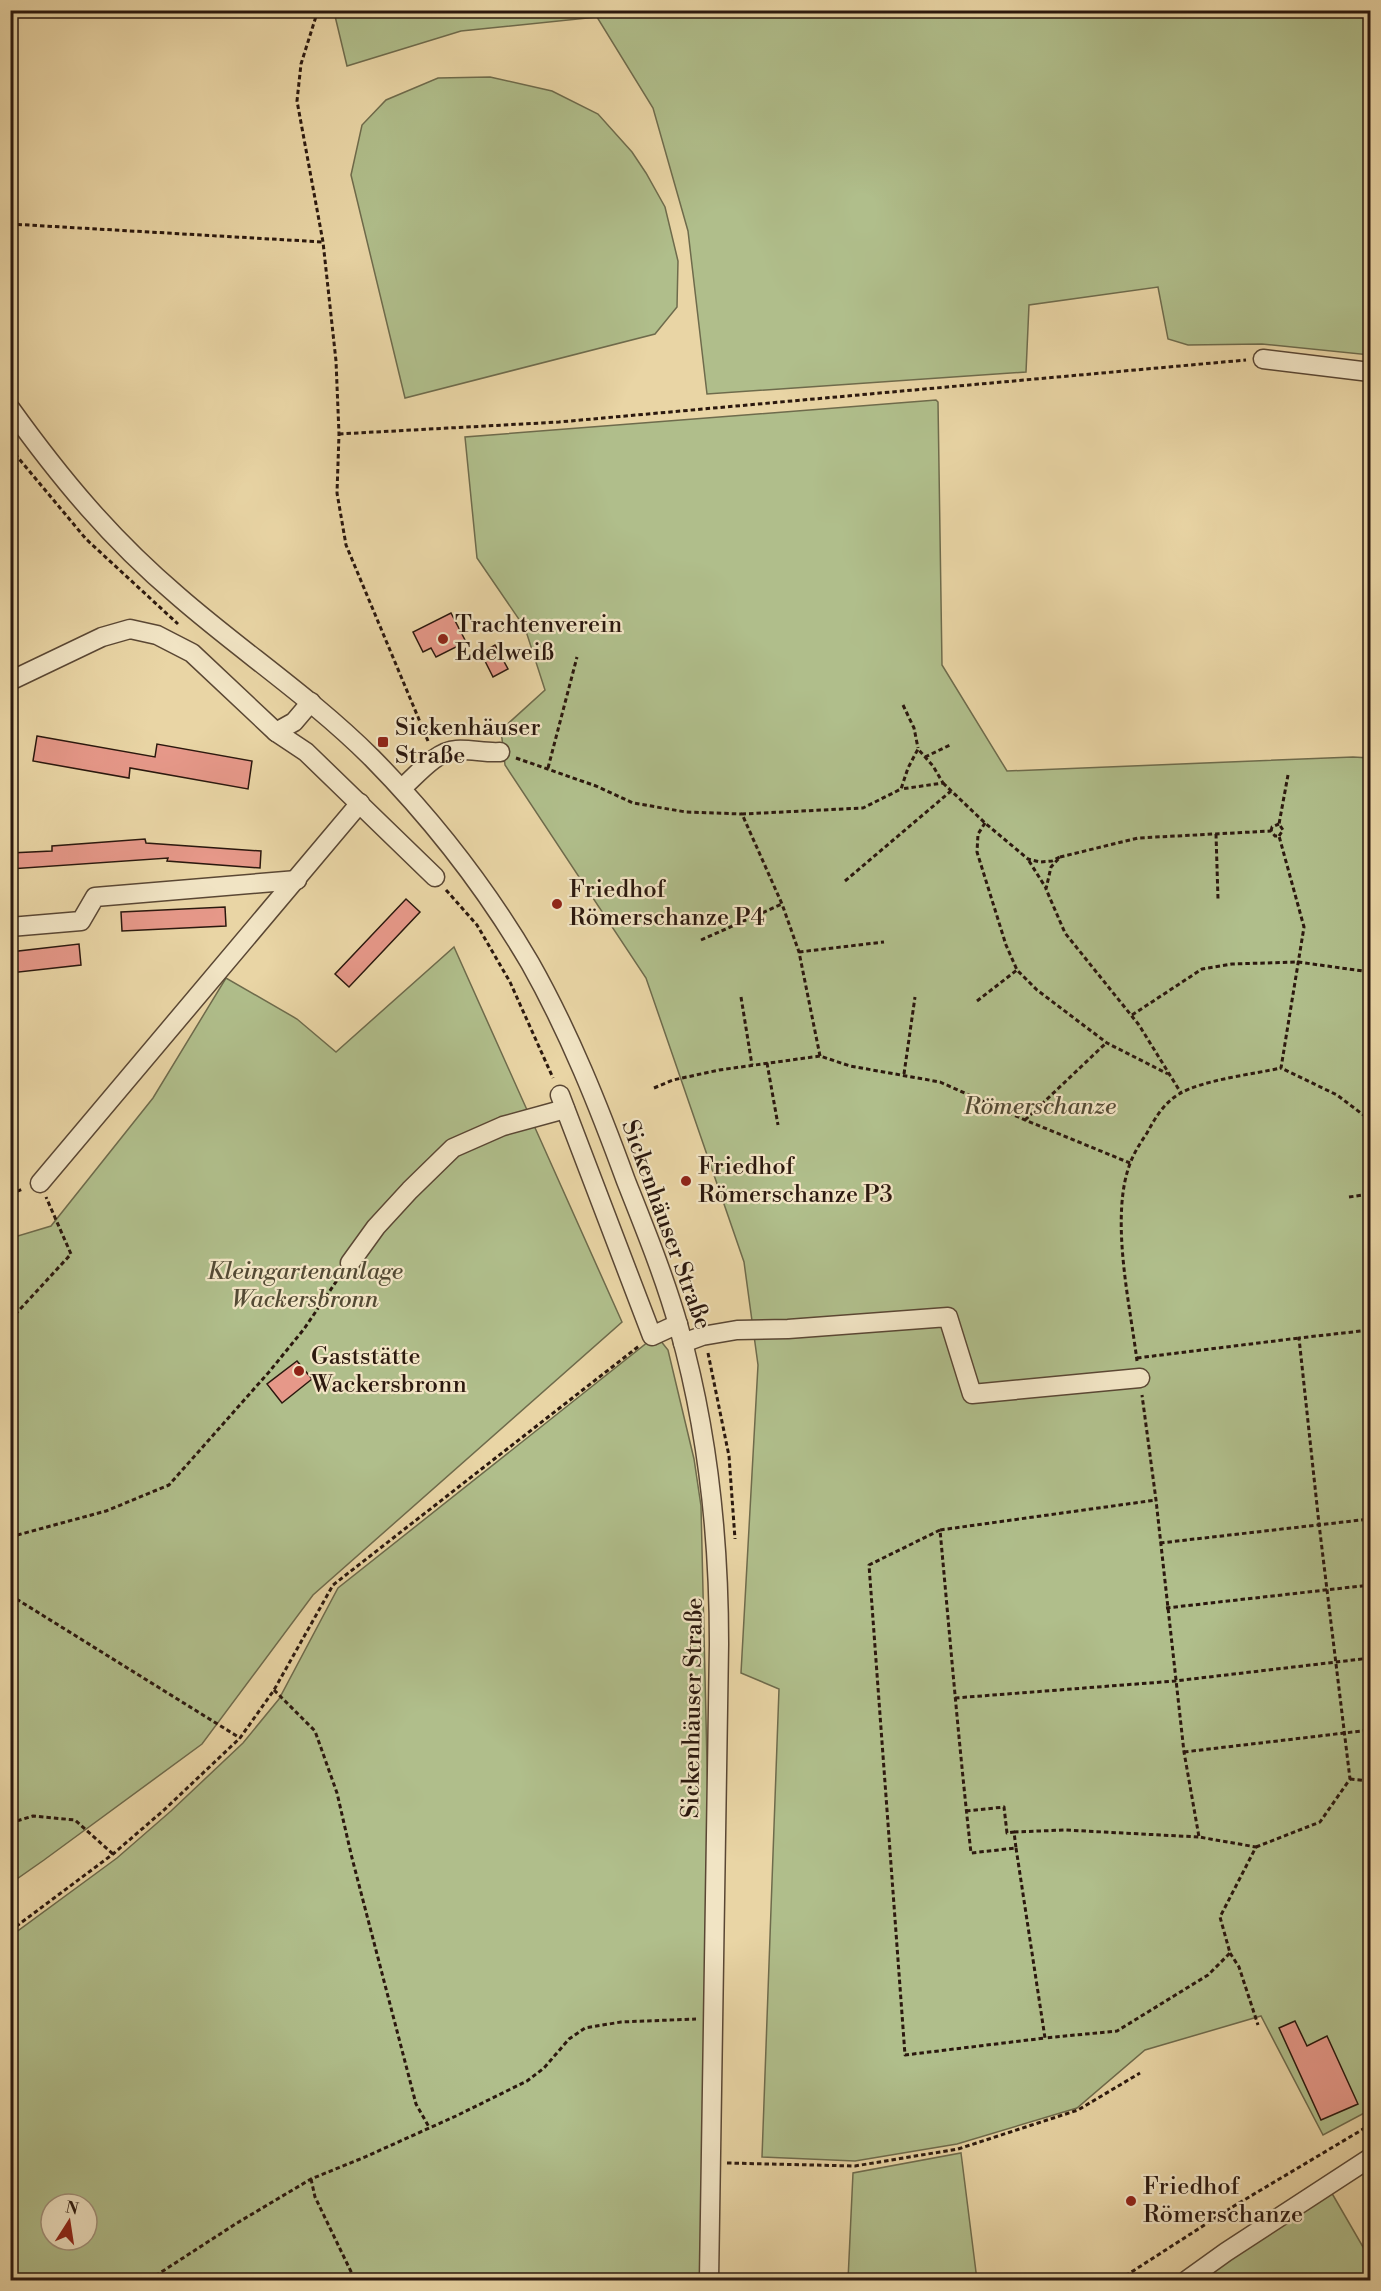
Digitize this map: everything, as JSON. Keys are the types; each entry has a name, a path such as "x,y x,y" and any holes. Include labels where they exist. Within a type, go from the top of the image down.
{"street":[{"path":"1263,359 1371,372"},
{"name":"Sickenhäuser Straße","path":"10,408 63,481 143,566 311,702 364,750 402,789 452,847 511,932 551,1002 612,1143 683,1343 707,1457 717,1553 719,1633 709,2280"},
{"path":"10,681 102,637 130,629 157,635 192,653 276,732 306,752 435,877"},
{"path":"276,732 294,722 311,702"},
{"path":"402,789 436,759 455,750 479,753 500,752"},
{"path":"40,1183 360,803"},
{"path":"10,927 81,921 95,897 297,880"},
{"path":"350,1263 376,1227 453,1148 562,1102 652,1336 678,1324"},
{"path":"683,1343 702,1336 737,1330 788,1329 948,1317 972,1394 1140,1378"},
{"path":"1187,2280 1371,2158"}],"path":[{"path":"318,10 301,64 297,101 323,242 336,361 339,434 337,494 346,545 436,759"},
{"path":"10,225 323,242"},
{"path":"339,434 571,421 794,402 1160,366 1263,359"},
{"path":"548,768 577,657"},
{"path":"903,705 914,728 918,749 943,783 985,823 1028,859 1046,889 1065,933 1131,1015 1181,1093"},
{"path":"925,757 950,745"},
{"path":"901,789 918,749"},
{"path":"500,752 548,768 633,803 686,812 742,814 863,808 901,789 943,783"},
{"path":"1281,1068 1304,927 1279,836 1283,830 1279,824 1288,775"},
{"path":"845,881 951,791"},
{"path":"742,814 782,904 798,952 820,1056"},
{"path":"985,823 978,834 977,852 1006,945 1017,970 1036,990 1107,1043 1170,1075"},
{"path":"1271,831 1272,827 1279,824"},
{"path":"1028,859 1040,862 1052,861 1138,838 1271,831"},
{"path":"1271,831 1275,836 1279,836"},
{"path":"1216,834 1218,899"},
{"path":"1046,889 1051,867 1060,857"},
{"path":"435,877 477,925 505,972 537,1038 562,1102"},
{"path":"701,940 782,904"},
{"path":"798,952 884,942"},
{"path":"1131,1015 1202,969 1232,964 1298,962 1371,972"},
{"path":"977,1001 1017,970"},
{"path":"741,997 752,1065"},
{"path":"904,1074 915,997"},
{"path":"1025,1120 1107,1043"},
{"path":"654,1088 673,1080 752,1065 820,1056 850,1066 940,1082 1130,1163"},
{"path":"766,1063 778,1125"},
{"path":"1199,1837 1184,1752 1156,1500 1122,1242 1122,1205 1130,1163 1153,1122 1167,1103 1181,1093 1223,1079 1281,1068 1336,1095 1371,1120"},
{"path":"10,1320 71,1254 40,1183"},
{"path":"1349,1197 1371,1194"},
{"path":"10,1537 106,1510 169,1485 290,1346 350,1263"},
{"path":"1137,1358 1371,1330"},
{"path":"10,1931 113,1854 164,1810 240,1738 274,1690 333,1585 652,1336"},
{"path":"702,1336 709,1357 729,1456 735,1539"},
{"path":"966,1811 1004,1807 1007,1833 1065,1830 1199,1837 1256,1847 1320,1822 1350,1779 1299,1338"},
{"path":"1156,1500 940,1530 869,1565 905,2055 1117,2031 1208,1975 1230,1953"},
{"path":"1160,1543 1371,1519"},
{"path":"940,1530 971,1853 1016,1848"},
{"path":"1167,1608 1371,1585"},
{"path":"10,1595 240,1738"},
{"path":"955,1698 1175,1681 1371,1658"},
{"path":"274,1690 315,1731 337,1793 416,2104 429,2127"},
{"path":"1184,1752 1371,1730"},
{"path":"1350,1779 1371,1781"},
{"path":"10,1822 33,1816 75,1820 113,1854"},
{"path":"1014,1832 1045,2038"},
{"path":"1256,1847 1221,1917 1230,1953 1239,1967 1258,2025"},
{"path":"149,2280 311,2179 365,2157 527,2081 544,2068 569,2039 585,2028 621,2022 713,2019"},
{"path":"722,2163 855,2166 958,2149 1078,2110 1140,2073"},
{"path":"1119,2280 1234,2206 1371,2125"},
{"path":"311,2179 315,2197 356,2280"}],"green space":[{"path":"338,10 1370,11 1370,355 1262,344 1188,345 1168,339 1158,287 1029,305 1026,372 707,394 688,231 653,108 597,17 461,31 347,66 335,16"},
{"path":"490,77 552,91 598,114 632,152 665,207 678,261 677,307 655,334 405,398 351,175 362,125 386,100 438,78"},
{"name":"Römerschanze","path":"936,400 938,402 942,665 1007,771 1370,758 1370,836 1368,835 1370,837 1370,2110 1323,2135 1261,2016 1145,2050 1077,2108 957,2144 855,2161 762,2157 779,1689 741,1673 758,1365 744,1262 646,978 505,765 501,730 545,690 525,628 477,558 465,437"},
{"name":"Kleingartenanlage Wackersbronn","path":"454,947 622,1322 313,1595 202,1744 11,1883 11,1238 51,1226 153,1098 226,978 297,1019 336,1052"},
{"path":"660,1340 668,1350 694,1459 701,1506 713,2018 709,2280 11,2280 11,1936 117,1858 243,1743 279,1699 338,1588 648,1342"},
{"path":"961,2153 977,2280 848,2280 853,2173"},
{"path":"1330,2190 1370,2259 1370,2280 1188,2280"}],"building":[{"path":"451,613 466,642 436,657 431,648 423,652 413,632"},
{"path":"495,645 508,669 493,677 481,653"},
{"path":"37,736 155,757 157,744 252,761 248,789 130,768 129,778 33,761"},
{"path":"145,839 146,843 261,851 260,868 167,861 168,858 10,869 10,853 52,851 52,846"},
{"path":"406,899 420,912 349,987 335,974"},
{"path":"225,907 226,926 122,931 121,912"},
{"path":"79,944 81,965 10,973 10,952"},
{"path":"297,1361 312,1379 282,1403 267,1384"},
{"path":"1295,2021 1307,2046 1327,2036 1358,2104 1321,2120 1279,2028"}],"place":[{"name":"Trachtenverein Edelweiß","path":"443,639"},
{"name":"Sickenhäuser Straße","path":"383,742"},
{"name":"Friedhof Römerschanze P4","path":"557,904"},
{"name":"Friedhof Römerschanze P3","path":"686,1181"},
{"name":"Gaststätte Wackersbronn","path":"299,1371"},
{"name":"Friedhof Römerschanze","path":"1131,2201"}]}
